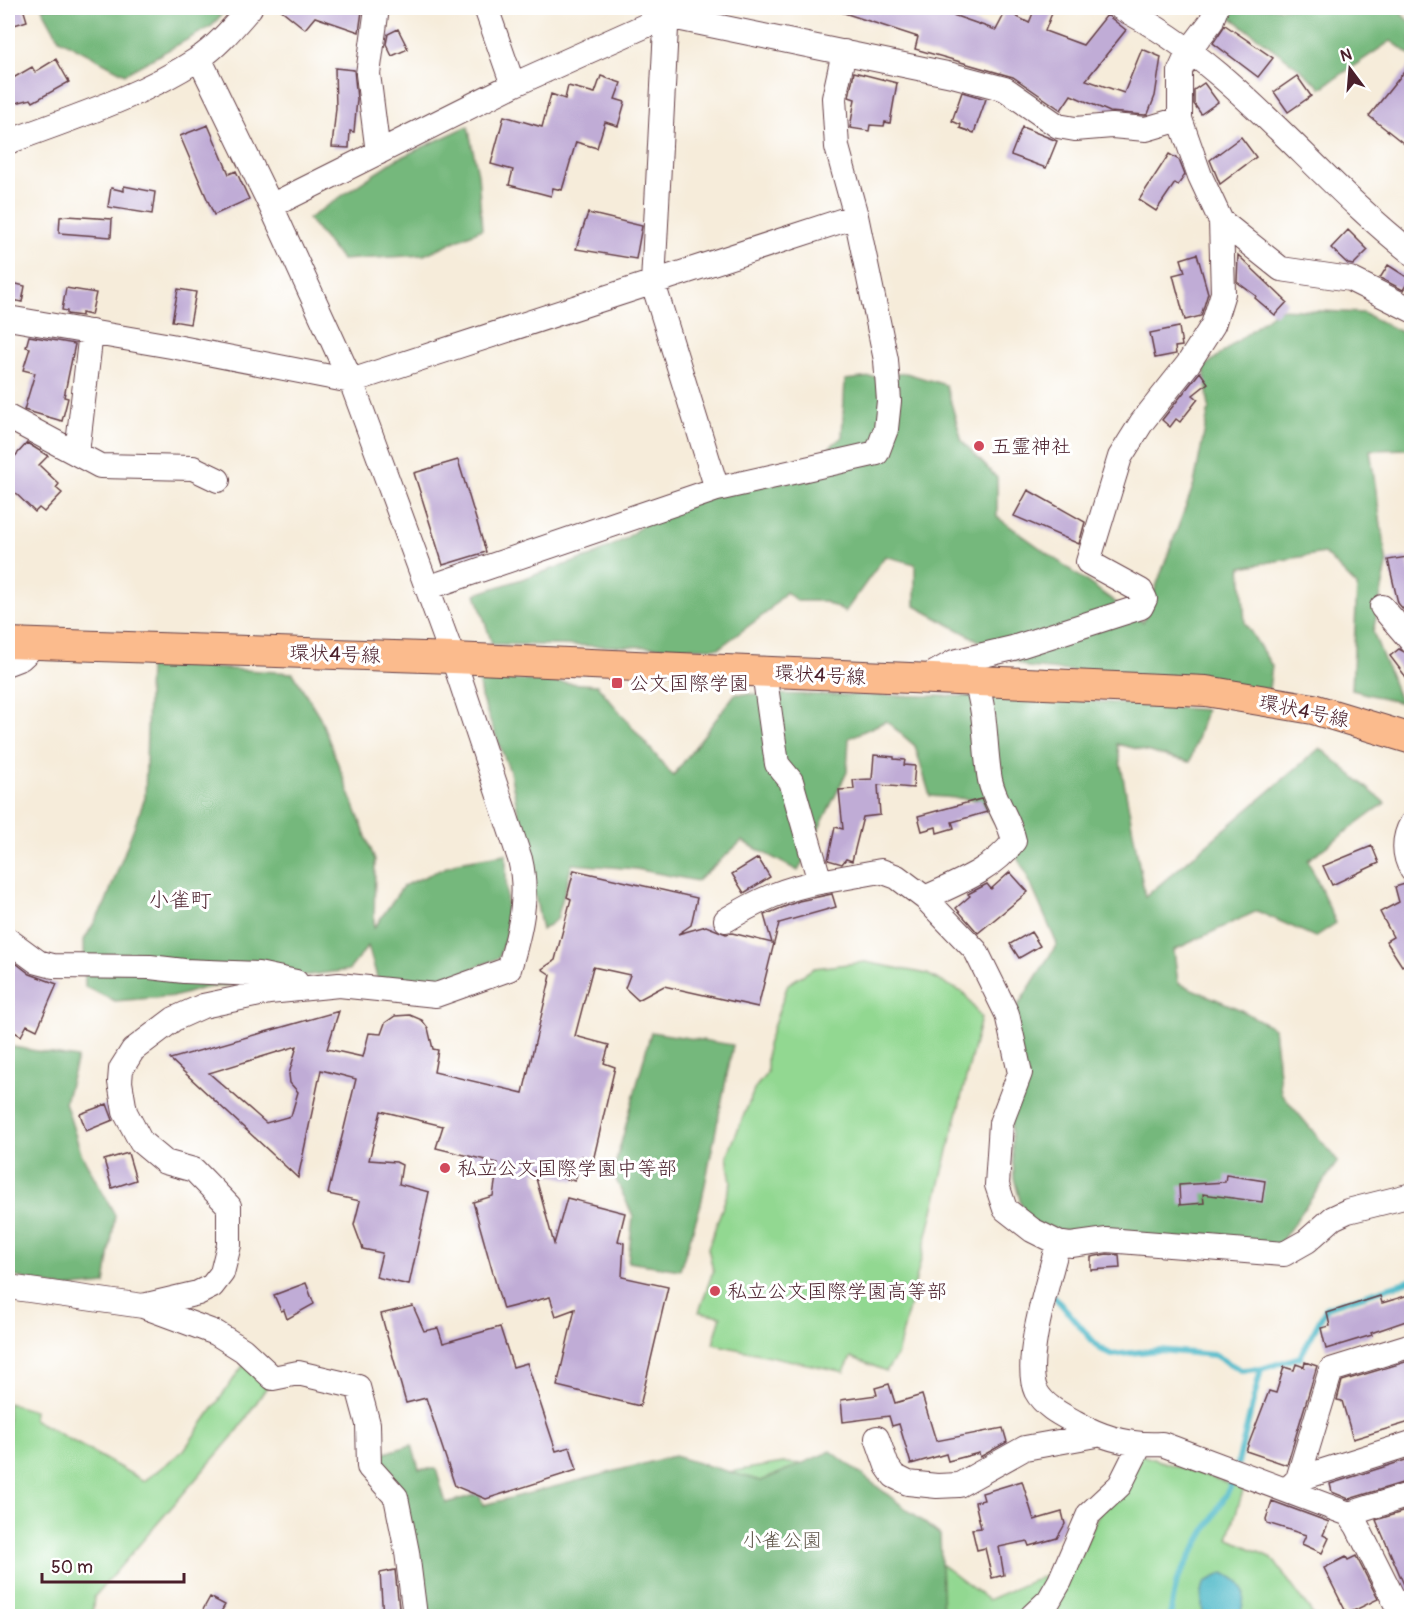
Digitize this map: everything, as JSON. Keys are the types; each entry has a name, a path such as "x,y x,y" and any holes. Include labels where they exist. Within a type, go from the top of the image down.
{"main road":[{"name":"環状4号線","path":"22,644 453,658 976,683 1206,691 1313,709 1412,739"}],"street":[{"path":"8,142 105,106 199,58 250,8"},
{"path":"376,8 368,74 378,153"},
{"path":"486,8 513,86"},
{"path":"1121,8 1189,51 1292,142 1389,236 1412,253"},
{"path":"922,680 954,662 1013,648 1141,607 1145,599 1141,591 1088,562 1120,457 1142,422 1188,364 1213,326 1222,293 1221,221 1200,176 1180,120 1180,71 1189,51 1211,22 1216,8"},
{"path":"272,206 667,12 952,75 1005,89 1058,126 1075,129 1112,126 1146,129 1180,120"},
{"path":"667,12 653,283 717,489"},
{"path":"427,588 717,489 877,453 886,429 888,411 886,360 856,216 837,147 834,98 844,52"},
{"path":"143,1306 183,1298 212,1286 222,1272 229,1245 229,1206 194,1170 165,1162 141,1142 125,1112 122,1097 120,1082 125,1059 150,1036 191,1010 269,992 321,986 339,985 436,994 509,969 519,934 525,881 520,859 453,658 351,381 272,206 199,58"},
{"path":"8,318 351,381 856,216"},
{"path":"1221,221 1281,269 1350,279 1412,310"},
{"path":"77,453 91,332"},
{"path":"8,417 77,453 83,459 100,466 193,468 218,480"},
{"path":"1382,607 1412,642"},
{"path":"8,663 21,658 22,644"},
{"path":"764,672 777,764 791,781 820,882"},
{"path":"926,898 983,870 1006,853 1014,841 1010,824 991,783 983,704 976,683"},
{"path":"1412,823 1405,834 1404,850 1412,870"},
{"path":"726,920 757,901 794,886 880,871 897,877 926,898 976,951 1007,1014 1020,1073 1001,1123 997,1185 1005,1209 1032,1230 1058,1243 1071,1245 1107,1240 1157,1242 1284,1254 1307,1241 1333,1218 1348,1210 1412,1195"},
{"path":"8,940 38,962 69,967 92,964 258,974 321,986"},
{"path":"1058,1243 1034,1347 1031,1374 1036,1392 1050,1408 1097,1435 1140,1445 1162,1444 1292,1485 1348,1515 1357,1526 1402,1617"},
{"path":"8,1287 143,1306 216,1333 243,1350 273,1378 298,1373 358,1387 368,1424 369,1467 396,1497 407,1552 415,1617"},
{"path":"1292,1485 1331,1370 1412,1345"},
{"path":"877,1438 887,1466 894,1476 908,1483 937,1486 958,1485 1025,1448 1097,1435"},
{"path":"1292,1485 1412,1443"},
{"path":"1032,1617 1049,1600 1060,1581 1089,1514 1120,1485 1140,1445"},
{"path":"1348,1515 1412,1494"}],"green space":[{"path":"42,8 227,8 212,26 125,74 59,39"},
{"path":"1226,8 1403,8 1402,15 1411,22 1411,55 1391,41 1321,88 1300,69 1225,13"},
{"path":"468,126 478,174 482,229 424,255 342,260 308,219 395,160"},
{"path":"1279,309 1363,313 1411,337 1411,449 1370,450 1387,565 1373,632 1401,703 1352,690 1357,586 1324,553 1241,567 1245,623 1272,666 1269,689 1027,667 915,606 915,564 885,556 845,612 824,601 797,601 786,592 766,613 719,648 492,644 476,594 592,556 625,539 670,503 790,480 842,437 845,380 906,373 946,385 962,441 997,478 997,517 1143,622 1194,484 1209,408 1204,367"},
{"path":"149,664 293,673 320,717 375,860 374,928 403,886 458,862 506,854 507,933 499,958 458,975 411,987 379,984 368,946 349,970 204,988 177,996 115,1001 85,987 84,940 105,904 145,798"},
{"path":"488,678 597,685 673,776 735,694 1036,697 1206,710 1190,762 1117,744 1145,897 1320,748 1385,803 1308,860 1336,923 1315,937 1257,911 1174,950 1178,983 1239,1009 1274,1028 1281,1093 1338,1161 1275,1250 1077,1233 1026,1223 1014,1178 1008,1070 1017,1007 1057,944 1024,869 981,800 930,796 915,746 886,721 849,738 847,772 798,871 742,841 697,881 636,869 572,864 557,919 542,930 510,772 481,697 479,682"},
{"path":"865,962 927,974 964,993 981,1018 897,1356 886,1371 851,1357 844,1372 713,1344 721,1316 699,1312 713,1271 708,1248 731,1183 727,1156 755,1088 767,1073 767,1045 788,984 814,968"},
{"path":"651,1032 733,1045 701,1204 680,1270 628,1262 633,1216 613,1173"},
{"path":"8,1046 77,1058 65,1102 81,1153 115,1215 105,1284 63,1288 8,1275"},
{"path":"247,1360 270,1382 239,1429 94,1597 92,1616 8,1616 8,1403 34,1411 33,1419 144,1481 184,1450"},
{"name":"小雀公園","path":"412,1445 419,1469 436,1469 446,1503 479,1494 483,1505 674,1456 761,1481 831,1451 940,1535 943,1616 424,1616 375,1456"},
{"name":"小雀公園","path":"1138,1454 1244,1488 1228,1538 1272,1558 1314,1616 436,1616 585,1496 783,1463 810,1464 988,1600 1078,1561 1098,1515"}],"water":[{"path":"1224,1573 1237,1581 1243,1590 1240,1616 1203,1616 1201,1592 1205,1582"}],"building":[{"path":"8,8 23,8 27,21 8,27"},
{"path":"279,8 351,8 362,11 359,32 315,17 305,29"},
{"path":"839,8 933,8 996,30 1006,11 1029,23 1035,8 1054,8 1045,31 1083,45 1107,15 1126,30 1086,80 1124,93 1142,49 1161,57 1155,96 1148,114 1145,115 1110,112 1071,95 1061,110 1013,77 915,49 918,37 838,11"},
{"path":"1225,25 1273,58 1258,77 1213,43"},
{"path":"398,29 408,49 392,56 386,44 388,34"},
{"path":"56,59 69,82 33,102 31,99 8,105 8,81 32,67 35,72"},
{"path":"1412,62 1412,150 1369,116"},
{"path":"335,68 354,70 357,99 354,132 350,131 349,148 332,147 336,108"},
{"path":"854,72 897,83 890,123 885,122 884,126 870,125 869,131 850,128 855,99 849,97"},
{"path":"601,76 621,83 615,99 625,102 618,126 605,122 597,148 576,142 562,190 553,188 551,196 509,185 513,170 491,164 504,116 542,127 551,94 565,99 568,86 595,93"},
{"path":"1297,76 1311,96 1288,112 1274,92"},
{"path":"1204,83 1218,102 1201,114 1194,104 1194,90"},
{"path":"962,92 986,99 974,133 960,128 961,125 952,121"},
{"path":"208,125 229,174 236,171 249,199 214,215 180,136"},
{"path":"1022,127 1057,141 1046,168 1011,155"},
{"path":"1241,137 1256,157 1220,184 1210,160"},
{"path":"1169,154 1179,160 1185,175 1178,185 1175,183 1156,211 1139,200"},
{"path":"124,186 155,192 152,214 108,207 111,188 124,191"},
{"path":"588,213 642,226 636,259 576,249"},
{"path":"60,217 112,219 111,237 59,233"},
{"path":"1348,230 1368,250 1353,265 1348,264 1331,248"},
{"path":"1197,254 1208,293 1201,316 1185,320 1173,275 1185,272 1181,259"},
{"path":"1238,255 1287,302 1275,315 1255,298 1256,296 1237,282"},
{"path":"1388,265 1410,279 1403,290 1380,278"},
{"path":"8,282 25,286 22,302 8,299"},
{"path":"66,288 96,293 91,315 67,314 67,311 62,310"},
{"path":"178,289 196,292 190,324 172,321"},
{"path":"1179,327 1182,346 1175,347 1176,354 1155,358 1150,333"},
{"path":"29,336 75,344 64,397 68,398 62,421 24,410 35,373 23,370 30,348 26,347"},
{"path":"1200,372 1208,383 1193,395 1198,399 1180,422 1176,419 1170,427 1162,420"},
{"path":"27,443 48,456 39,465 59,484 56,488 62,493 44,512 39,508 35,512 8,486 8,464"},
{"path":"458,460 486,552 443,565 414,473"},
{"path":"1028,490 1085,522 1079,544 1014,516"},
{"path":"1407,557 1412,582 1412,620 1398,603 1388,560"},
{"path":"1399,649 1412,656 1412,685 1390,656"},
{"path":"874,755 894,757 894,759 905,760 904,765 915,766 913,788 878,785 880,815 863,817 852,861 846,859 842,864 828,860 835,827 843,829 839,790 854,789 853,780 872,779"},
{"path":"981,799 987,812 952,822 954,828 937,833 936,827 922,831 918,816"},
{"path":"1372,846 1379,863 1332,885 1323,866"},
{"path":"758,858 770,877 744,893 732,874"},
{"path":"574,870 697,898 691,925 678,934 706,926 726,934 732,933 772,943 764,915 799,901 832,894 836,907 779,923 758,1007 664,986 638,1000 625,988 630,975 593,967 575,1036 609,1045 604,1063 615,1067 593,1161 582,1156 575,1181 534,1171 554,1244 567,1198 625,1213 618,1241 624,1243 622,1277 668,1287 640,1406 557,1386 575,1309 556,1316 550,1297 503,1309 473,1202 493,1196 498,1163 436,1148 443,1126 381,1111 369,1160 396,1162 402,1165 399,1184 429,1192 409,1285 376,1277 382,1253 363,1249 354,1225 360,1201 328,1194 356,1079 321,1070 298,1178 170,1059 339,1011 327,1049 363,1057 369,1033 381,1034 385,1023 395,1016 410,1015 422,1020 428,1028 433,1049 438,1050 434,1072 523,1093 551,975 542,969 555,960 571,899 567,897","holes":["297,1046 289,1074 290,1083 298,1092 291,1116 266,1123 209,1073"]},
{"path":"1010,872 1028,892 978,933 956,908 970,896 968,894 987,884 991,889"},
{"path":"1412,884 1412,960 1402,966 1386,941 1393,937 1380,912 1399,902 1395,887"},
{"path":"1031,932 1040,946 1019,958 1010,944"},
{"path":"8,957 30,974 57,984 37,1030 27,1025 21,1036 8,1028"},
{"path":"107,1104 113,1120 86,1131 80,1114"},
{"path":"128,1153 136,1180 112,1188 104,1160"},
{"path":"1226,1175 1265,1181 1262,1202 1203,1194 1204,1203 1180,1205 1179,1185 1225,1182"},
{"path":"1107,1254 1119,1255 1120,1268 1091,1270 1091,1257"},
{"path":"306,1283 314,1304 287,1319 274,1295"},
{"path":"1412,1294 1412,1319 1371,1333 1372,1335 1326,1349 1321,1328 1330,1326 1327,1313 1380,1296 1382,1303"},
{"path":"413,1306 424,1331 438,1328 443,1343 500,1327 513,1367 527,1363 556,1451 570,1447 577,1470 486,1499 455,1486 426,1398 406,1403 381,1314"},
{"path":"1412,1360 1410,1422 1353,1439 1342,1401 1337,1400 1342,1381"},
{"path":"1305,1362 1317,1366 1287,1465 1246,1451 1269,1391 1276,1393 1284,1367 1294,1370 1296,1364 1304,1367"},
{"path":"889,1384 895,1403 922,1395 936,1441 1003,1428 1007,1442 980,1457 979,1453 948,1461 946,1454 911,1464 899,1424 892,1426 889,1416 843,1422 841,1400 877,1395 875,1388"},
{"path":"1412,1458 1412,1480 1349,1499 1332,1492 1330,1484"},
{"path":"1022,1481 1034,1520 1062,1512 1065,1524 1057,1538 1029,1546 1027,1541 999,1547 1004,1575 992,1578 985,1548 977,1550 972,1529 981,1528 975,1502 984,1500 982,1493"},
{"path":"1272,1501 1329,1522 1323,1535 1329,1538 1322,1553 1302,1544 1306,1535 1267,1523 1266,1519"},
{"path":"1412,1509 1412,1603 1376,1520"},
{"path":"1356,1556 1378,1599 1347,1614 1324,1568 1346,1557 1348,1560"},
{"path":"395,1570 400,1617 383,1617 380,1573"},
{"path":"210,1597 225,1605 218,1617 199,1617"}],"waterway":[{"path":"1055,1297 1099,1348 1112,1355 1159,1350 1214,1355 1241,1370 1261,1369 1300,1357 1327,1307 1412,1280"},
{"path":"1238,1463 1261,1369"},
{"path":"1170,1616 1177,1580 1232,1484"}],"place":[{"name":"五霊神社","path":"979,446"},
{"name":"公文国際学園","path":"617,683"},
{"name":"私立公文国際学園中等部","path":"445,1168"},
{"name":"私立公文国際学園高等部","path":"715,1291"}],"district":[{"name":"小雀町","path":"180,900"}]}
